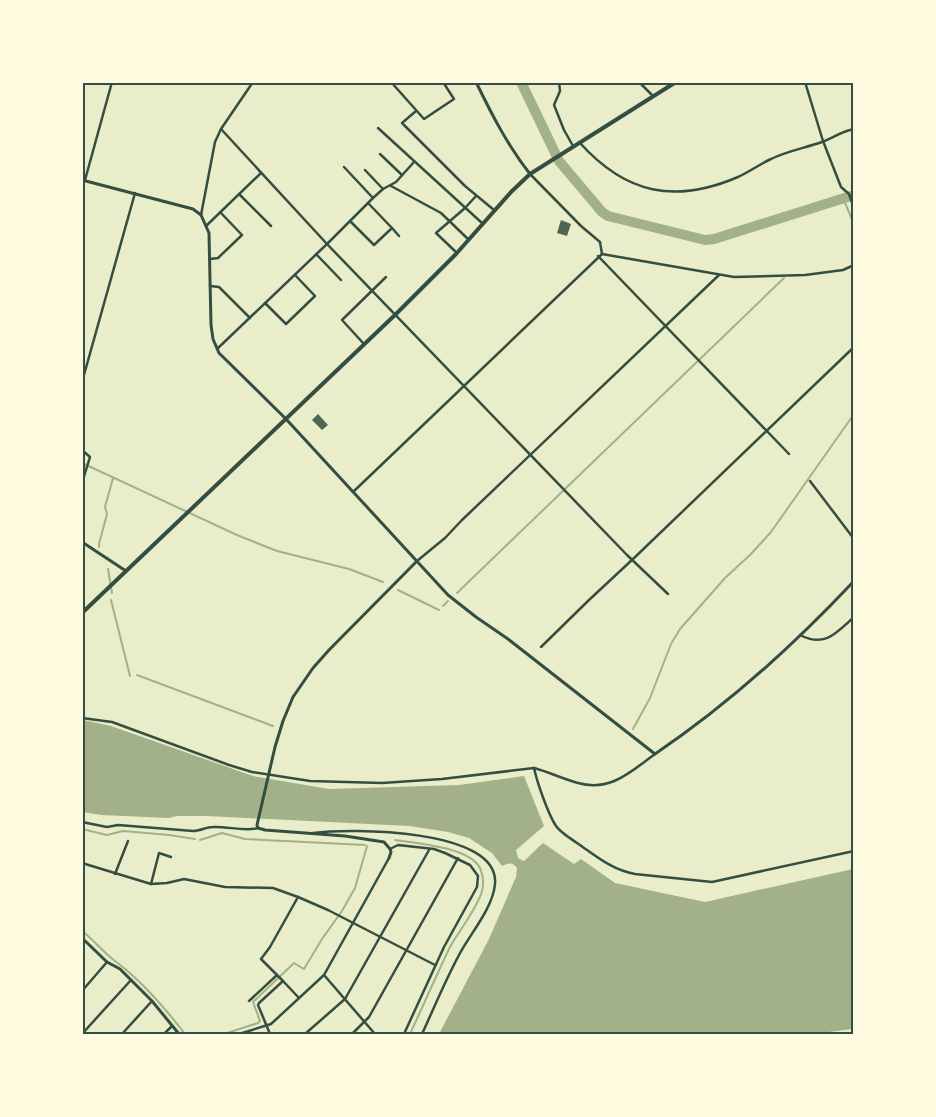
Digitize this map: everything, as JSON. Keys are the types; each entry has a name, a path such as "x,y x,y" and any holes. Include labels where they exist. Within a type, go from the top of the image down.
{"main road":[{"path":"82,613 396,314 457,253 530,174 676,82"}],"street":[{"path":"112,82 84,180 193,209 201,214"},
{"path":"253,82 221,129 212,156 201,214 209,233 213,339 222,357 286,419 417,561 462,606 508,639 655,754"},
{"path":"391,82 424,119 454,99 443,82"},
{"path":"476,82 516,156 530,174 581,226 600,242 602,254"},
{"path":"559,82 560,91 554,106 573,146"},
{"path":"639,82 653,96"},
{"path":"804,82 841,187 849,194 854,208"},
{"path":"416,111 402,123 495,211"},
{"path":"378,128 484,224"},
{"path":"221,129 327,244 668,594"},
{"path":"579,142 592,156 614,173 633,184 661,191 674,192 714,186 739,176 773,158 854,129"},
{"path":"380,154 402,175"},
{"path":"217,348 373,198 383,189 391,186 414,162"},
{"path":"344,167 373,198"},
{"path":"365,170 383,189"},
{"path":"206,226 261,172"},
{"path":"391,186 441,213 469,240"},
{"path":"82,382 135,193"},
{"path":"239,194 271,226"},
{"path":"457,253 436,233 465,208 476,195"},
{"path":"368,203 399,236"},
{"path":"210,260 218,258 242,235 221,212"},
{"path":"350,221 374,245 392,228"},
{"path":"316,254 342,280"},
{"path":"353,492 602,254 734,278 805,275 843,270 853,266 854,271"},
{"path":"598,256 789,454"},
{"path":"265,303 286,324 314,296 295,275"},
{"path":"258,828 283,721 300,686 313,668 417,561 445,538 719,275"},
{"path":"364,344 342,320 386,277"},
{"path":"210,286 219,287 250,318"},
{"path":"541,647 854,347"},
{"path":"82,450 89,454 90,463 82,484"},
{"path":"810,482 854,539"},
{"path":"82,542 126,571"},
{"path":"82,718 112,722 229,765 269,775 310,782 382,783 442,779 534,768 577,783 593,786 605,785 625,775 696,726 750,682 854,581"},
{"path":"800,635 824,640 830,638 854,617"},
{"path":"534,768 537,781 556,825 562,832 603,862 624,872 712,882 854,851"},
{"path":"82,822 107,827 118,824 193,831 210,827 258,828 384,842 390,848 389,858 324,975 271,1024 239,1034"},
{"path":"312,833 332,830 383,832 440,838 477,853 491,866 495,880 491,901 459,955 422,1034"},
{"path":"116,874 128,841"},
{"path":"390,848 398,845 439,851 470,865 477,872 479,880 478,888 435,965 404,1034"},
{"path":"306,1034 345,998 429,850"},
{"path":"151,884 159,853 171,857"},
{"path":"352,1034 365,1022 458,858"},
{"path":"82,863 151,884 160,884 184,878 225,887 273,888 335,913 435,965"},
{"path":"298,897 270,947 261,959 299,998"},
{"path":"82,938 108,962 120,969 152,1001 179,1034"},
{"path":"82,991 108,962"},
{"path":"249,1001 277,975"},
{"path":"324,975 375,1034"},
{"path":"82,1034 131,980"},
{"path":"270,1034 258,1005 282,980"},
{"path":"122,1034 152,1001"},
{"path":"164,1034 172,1026"}],"shaded area":[{"path":"83,720 111,726 253,776 329,789 459,785 524,776 544,826 516,850 518,858 524,861 543,843 574,864 581,859 615,883 705,902 853,869 853,1029 813,1034 439,1034 489,939 516,877 517,868 514,865 507,864 502,866 492,853 469,838 448,832 409,826 206,816 177,816 169,818 101,815 83,812"}],"building":[{"path":"561,220 571,224 567,236 557,233"},
{"path":"318,414 328,425 322,430 312,420"}],"waterway":[{"path":"521,82 559,161 602,212 608,216 705,240 714,239 854,195"},
{"path":"843,198 854,224"},
{"path":"457,593 784,278"},
{"path":"633,729 650,698 671,644 680,629 725,578 771,532 854,414"},
{"path":"82,463 237,535 277,551 349,569 383,582"},
{"path":"99,547 107,514 105,507 113,478"},
{"path":"108,569 112,593"},
{"path":"398,590 439,610"},
{"path":"111,600 130,676"},
{"path":"443,606 448,601"},
{"path":"137,675 273,726"},
{"path":"82,829 107,835 123,831 195,839"},
{"path":"200,840 222,833 245,839 365,845"},
{"path":"395,840 441,847 465,855 480,868 483,879 480,897 450,947 410,1034"},
{"path":"224,1034 258,1023 260,1021 253,1002 294,963 304,969 355,888 367,846"},
{"path":"82,931 143,986 161,1004 185,1034"}]}
